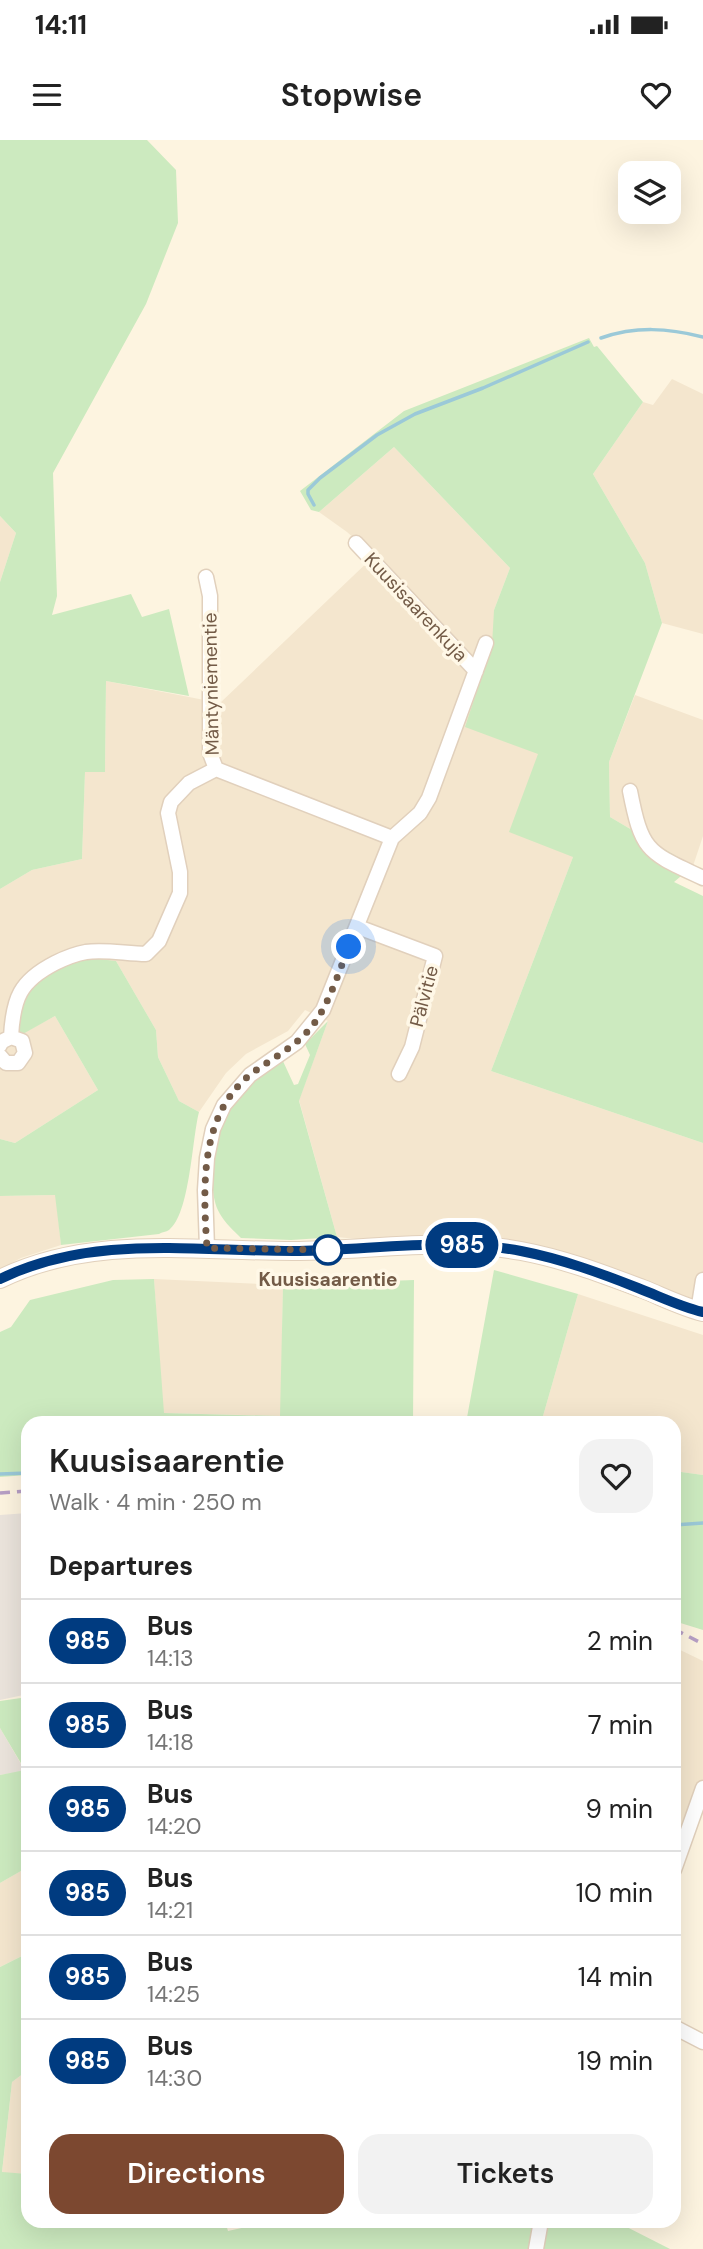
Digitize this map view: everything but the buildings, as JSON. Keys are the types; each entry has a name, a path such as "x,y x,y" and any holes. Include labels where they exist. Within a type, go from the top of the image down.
{"street":[{"name":"Kuusisaarenkuja","path":"356,543 475,671"},
{"name":"Mäntyniementie","path":"206,577 210,596 210,753 216,769 392,838"},
{"path":"207,1248 205,1190 213,1129 224,1105 250,1075 297,1042 323,1010 392,838 419,813 429,798 486,643"},
{"path":"0,1056 6,1063 18,1063 25,1053 22,1041 6,1041 23,985 37,972 70,956 89,951 146,954 159,941 180,893 180,872 168,813 171,802 190,783 216,769"},
{"path":"630,791 636,822 650,849 660,857 703,878"},
{"name":"Pälvitie","path":"358,927 435,956 412,1047 399,1074"},
{"path":"0,1279 51,1259 96,1251 207,1248 295,1251 430,1244 484,1245 562,1260 700,1311 703,1280"},
{"path":"681,1837 703,1788"},
{"path":"681,2030 703,2042"},
{"path":"536,2249 540,2228"}],"shaded area":[{"path":"672,379 703,394 703,634 662,623 645,563 593,474 643,402 653,405"},
{"path":"394,447 510,568 494,610 573,857 491,1071 703,1143 703,1312 562,1260 337,1237 299,1100 328,1021 305,1010 288,1031 246,1054 226,1073 199,1112 179,1101 158,1057 156,1030 116,961 21,1034 55,1016 98,1090 15,1143 0,1139 0,889 32,870 82,859 85,772 105,772 106,681 220,703 374,556 319,512"},
{"path":"0,516 16,533 0,582"},
{"path":"635,695 703,720 703,836 693,866 610,817 609,762"},
{"path":"56,1195 61,1245 21,1258 0,1269 0,1196"},
{"path":"154,1279 283,1285 281,1416 163,1413"},
{"path":"578,1294 703,1335 703,1475 681,1472 681,1416 543,1416"},
{"path":"21,1514 21,1696 0,1700 0,1515"},
{"path":"681,1650 703,1661 703,1789 681,1850"},
{"path":"0,1728 21,1764 21,1772 0,1775"},
{"path":"21,1871 21,1956 0,1967 0,1883"},
{"path":"21,2075 21,2174 2,2173 12,2082"}],"green space":[{"path":"0,140 147,140 176,170 178,223 146,304 53,473 57,596 52,615 131,594 142,617 169,609 189,696 106,681 105,772 85,772 82,859 32,870 0,889 0,582 16,533 0,516"},
{"path":"589,338 643,402 593,474 645,563 662,623 609,762 610,817 693,866 674,882 703,896 703,1143 491,1071 573,857 509,832 538,754 465,727 492,645 494,610 510,568 394,447 319,512 311,510 300,491 404,411"},
{"path":"89,958 116,961 156,1030 158,1057 179,1101 199,1112 182,1209 169,1230 159,1234 61,1245 55,1195 0,1196 0,1139 15,1143 98,1090 55,1016 21,1035 19,1028 22,1005 28,991 38,979"},
{"path":"328,1021 299,1101 337,1237 291,1240 241,1238 227,1224 215,1204 212,1175 220,1128 236,1099 282,1059 294,1085 298,1084 310,1055 305,1044"},
{"path":"494,1270 578,1294 543,1416 467,1416"},
{"path":"154,1279 164,1413 280,1416 21,1416 21,1476 0,1477 0,1332 11,1327 30,1300 113,1280"},
{"path":"414,1280 413,1416 280,1416 283,1285"},
{"path":"681,1472 703,1475 703,1630 681,1623"},
{"path":"21,1698 21,1763 0,1728 0,1701"},
{"path":"21,1771 21,1871 0,1883 0,1775"},
{"path":"21,1956 21,2075 12,2082 2,2172 21,2173 21,2228 227,2228 228,2231 241,2228 629,2228 670,2249 0,2249 0,1967"}],"waterway":[{"path":"601,338 639,330 677,332 703,337"},
{"path":"314,505 308,490 377,435 415,414 483,388 588,342"},
{"path":"0,1474 21,1473"},
{"path":"681,1525 703,1523"}],"railway":[{"path":"0,1493 21,1492"},
{"path":"681,1633 703,1644"}],"bus line":[{"name":"985","path":"0,1279 51,1259 96,1251 162,1247 295,1251 430,1244 484,1245 562,1260 703,1312"}],"place":[{"name":"Kuusisaarentie","path":"328,1250"}],"route":[{"path":"328,1250 207,1248 207,1158 213,1129 224,1105 250,1075 297,1042 312,1026 323,1010 349,947"}]}
